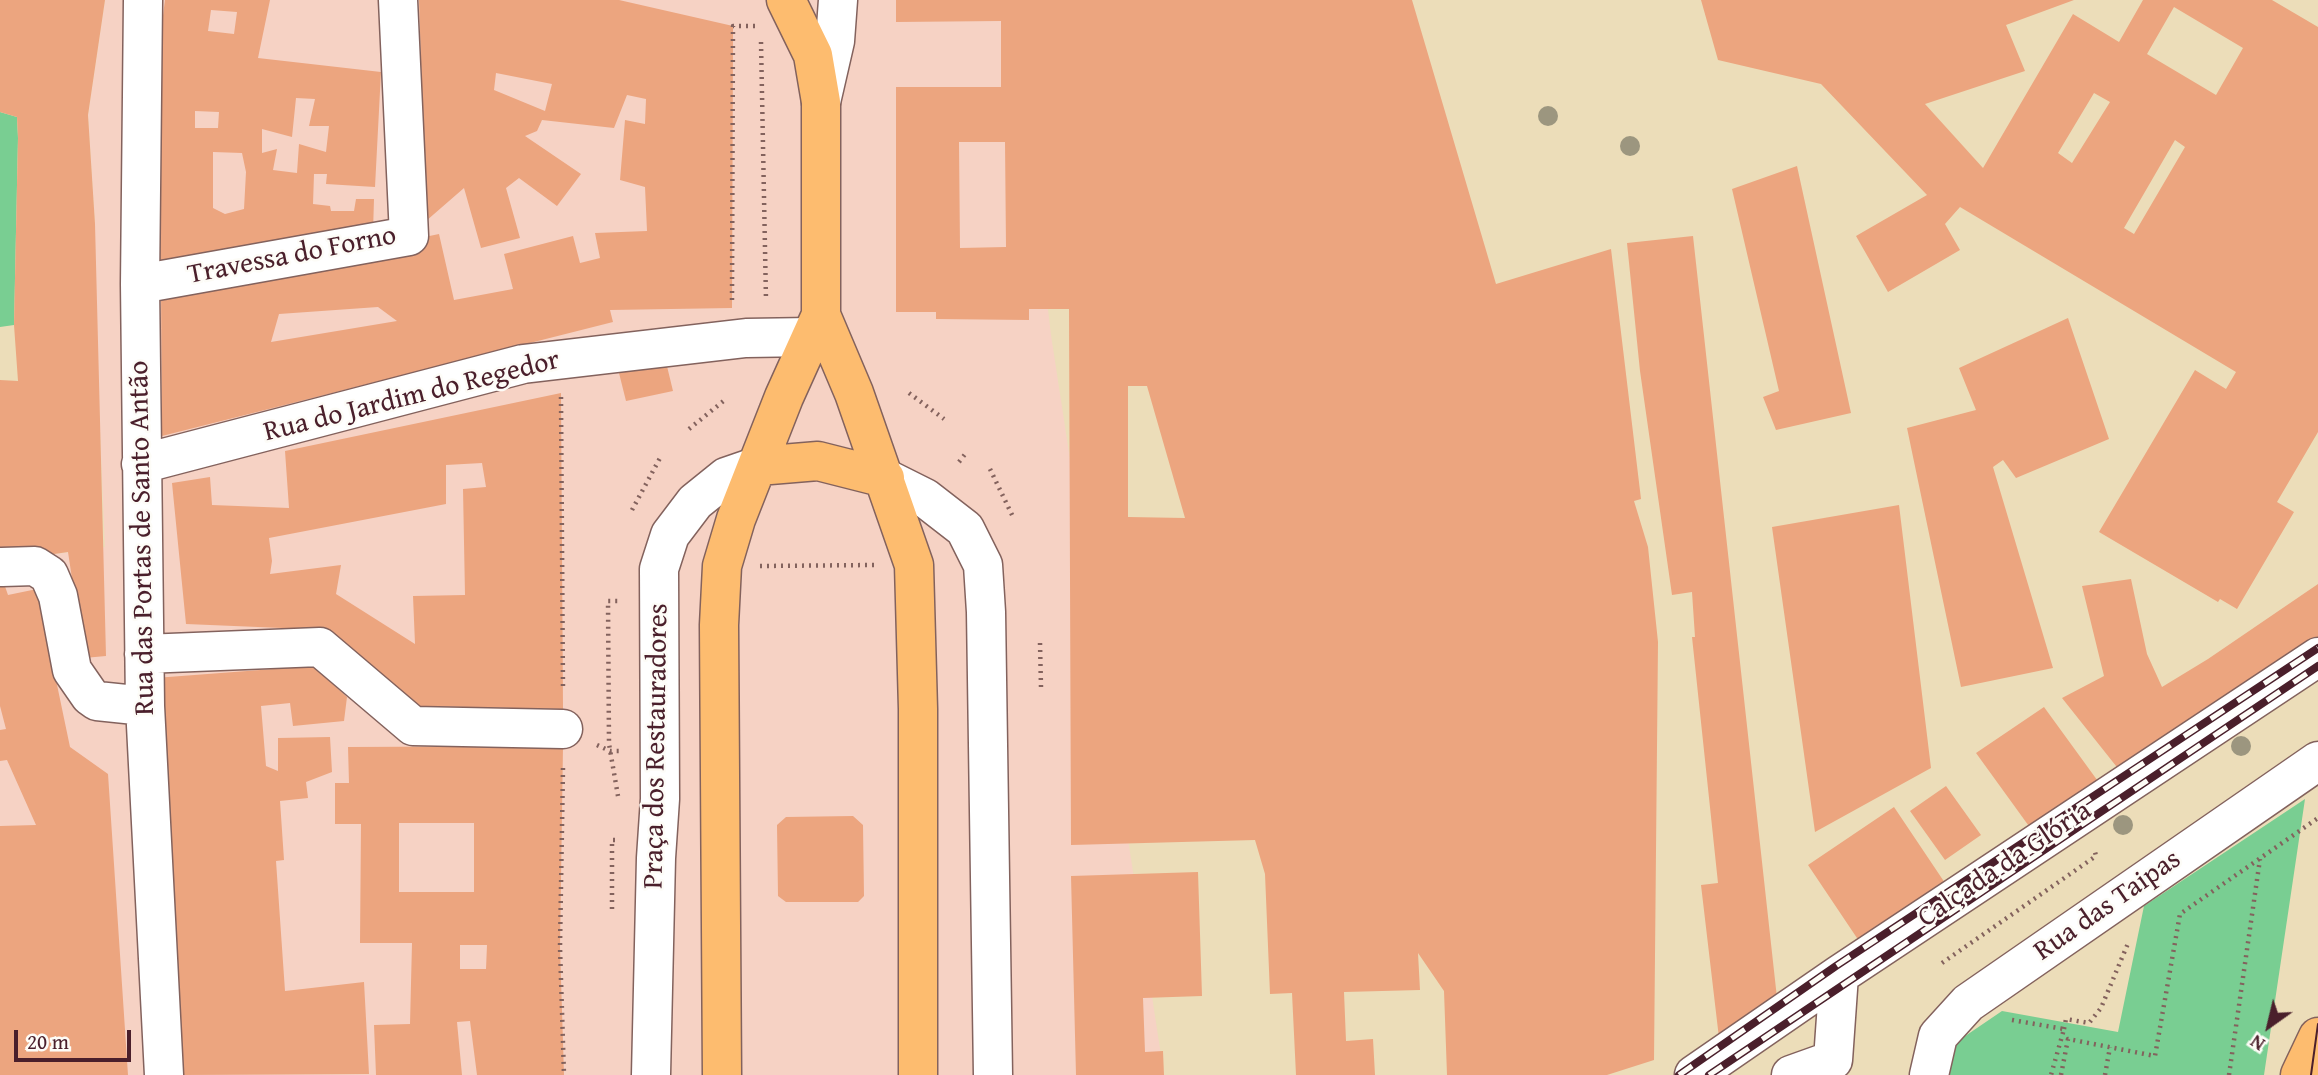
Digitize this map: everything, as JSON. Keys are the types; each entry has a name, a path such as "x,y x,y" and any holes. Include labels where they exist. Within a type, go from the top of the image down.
{"main road":[{"path":"722,1075 719,637 722,566 758,466 816,326 821,102 813,55 786,0"},
{"path":"816,326 885,478 914,565 918,709 918,1075"},
{"name":"Praça dos Restauradores","path":"758,466 818,461 885,478"},
{"path":"2300,1075 2318,1037"}],"street":[{"name":"Rua das Portas de Santo Antão","path":"143,0 140,284 144,654 163,1075"},
{"name":"Travessa do Forno","path":"140,284 409,236 398,0"},
{"path":"821,102 835,41 838,0"},
{"name":"Rua do Jardim do Regedor","path":"141,464 523,364 746,338 816,326"},
{"name":"Praça dos Restauradores","path":"651,1075 660,799 659,569 670,534 695,502 726,477 758,466"},
{"name":"Praça dos Restauradores","path":"885,478 925,498 965,529 983,565 993,1075"},
{"path":"2,567 35,566 49,575 58,596 72,670 90,696 97,701 145,705"},
{"path":"144,654 320,647 413,726 563,729"},
{"name":"Calçada da Glória","path":"1694,1075 1839,975 2318,657"},
{"name":"Rua das Taipas","path":"1928,1075 1938,1037 1951,1018 1968,1003 2318,761"},
{"path":"1791,1075 1833,1060 1839,975"}],"path":[{"path":"561,393 561,947 564,1075"},
{"path":"909,393 944,419"},
{"path":"690,429 726,399"},
{"path":"959,462 966,453"},
{"path":"632,510 660,458"},
{"path":"990,469 1014,519"},
{"path":"722,566 914,565"},
{"path":"1040,643 1041,687"},
{"path":"2062,1075 2068,1039 2155,1056 2180,915 2318,818"},
{"path":"1942,963 2096,856"},
{"path":"2229,1075 2260,859"},
{"path":"2050,1075 2066,1019 2089,1023 2101,1009 2128,945 2137,913 2124,896"},
{"path":"2006,1018 2064,1029"},
{"path":"2105,1075 2110,1047"}],"shaded area":[{"path":"105,0 1016,0 1022,87 1051,335 1164,1075 0,1075 0,562 105,547 95,315 95,224 88,115"}],"green space":[{"path":"0,112 17,117 18,138 14,325 0,327"},
{"path":"2305,799 2264,1075 1947,1075 1952,1045 2002,1011 2118,1032 2144,906"}],"building":[{"path":"0,0 105,0 88,115 95,224 106,656 84,658 68,552 0,562 0,380 18,381 14,325 18,138 17,117 0,112"},
{"path":"165,0 270,0 258,58 381,72 375,187 326,184 327,174 314,174 313,204 330,206 331,211 354,211 356,199 374,199 373,232 159,269 158,54","holes":["211,10 237,12 234,34 208,31","296,98 315,99 309,126 329,126 326,152 299,144 297,173 273,170 277,149 262,153 262,129 292,137","195,111 219,112 218,128 195,128","213,152 242,153 246,172 244,209 225,214 213,208"]},
{"path":"419,0 619,0 733,26 732,308 610,310 613,322 162,436 161,292 439,234 454,300 513,289 504,254 573,236 580,263 600,258 595,233 647,231 645,187 620,180 625,120 645,124 646,99 627,95 614,128 542,120 537,131 525,136 581,174 557,206 519,178 506,188 520,238 481,248 464,188 426,221","holes":["496,73 552,84 545,111 494,90","378,307 397,321 271,342 279,314"]},
{"path":"896,0 1412,0 1496,284 1611,249 1641,499 1634,501 1648,547 1658,642 1654,1060 1607,1075 1447,1075 1444,991 1418,953 1420,990 1344,992 1346,1041 1373,1039 1375,1075 1296,1075 1292,993 1270,994 1265,874 1255,840 1071,845 1069,309 1029,309 1029,320 936,319 936,312 896,312 896,87 1001,87 1001,21 896,22","holes":["959,142 1005,142 1006,247 960,248","1128,386 1147,386 1185,518 1128,517"]},
{"path":"1701,0 2074,0 2006,25 2025,71 1925,104 1983,168 2073,14 2119,42 2143,0 2272,0 2318,27 2318,432 2277,502 2294,512 2237,609 2220,599 2218,602 2099,532 2195,370 2226,389 2236,372 1960,207 1945,224 1960,250 1888,292 1856,236 1927,195 1821,84 1718,60","holes":["2174,7 2243,48 2216,95 2147,54","2094,93 2110,102 2072,163 2058,153","2175,140 2185,147 2134,234 2124,228"]},
{"path":"1797,166 1851,413 1776,430 1763,397 1779,391 1732,189"},
{"path":"1693,236 1777,998 1719,1038 1701,885 1718,883 1692,637 1695,637 1692,592 1672,595 1640,371 1627,243"},
{"path":"2068,318 2109,439 2016,478 2003,460 1993,467 2053,668 1961,687 1907,428 1976,410 1959,368"},
{"path":"665,358 673,391 626,401 618,369"},
{"path":"561,393 563,709 418,706 330,630 186,624 172,483 210,477 212,505 289,508 285,451","holes":["482,463 486,487 463,489 465,595 413,596 415,644 336,594 341,565 270,574 272,561 269,538 446,504 446,465"]},
{"path":"1899,505 1931,768 1815,832 1772,527"},
{"path":"0,572 8,595 37,589 70,747 108,774 128,1075 0,1075 0,826 36,825 7,760 0,761 0,730 6,729 0,706"},
{"path":"2131,579 2147,654 2162,687 2318,584 2318,639 2120,771 2062,698 2104,676 2082,586"},
{"path":"313,666 347,697 344,721 293,726 290,703 261,706 266,766 278,771 278,738 330,737 332,772 306,782 308,798 280,801 284,860 276,861 285,991 364,982 369,1074 181,1075 155,678"},
{"path":"2044,707 2100,784 2031,829 1976,753"},
{"path":"563,746 560,947 564,1075 477,1075 470,1021 457,1022 462,1075 376,1075 374,1025 410,1024 412,943 360,943 361,824 335,824 335,783 349,783 348,747","holes":["399,823 474,823 474,892 399,892","460,945 487,945 486,969 460,969"]},
{"path":"1946,786 1981,835 1945,860 1910,811"},
{"path":"1894,807 1945,883 1859,941 1808,865"},
{"path":"853,816 863,825 864,896 858,902 786,902 778,896 777,825 786,817"},
{"path":"1198,872 1202,996 1143,998 1145,1052 1163,1051 1164,1075 1076,1075 1071,876"}],"tram line":[{"path":"2311,1075 2318,1024"}],"railway":[{"path":"1679,1075 1836,966 2318,648"},
{"path":"1709,1075 2318,666"}]}
